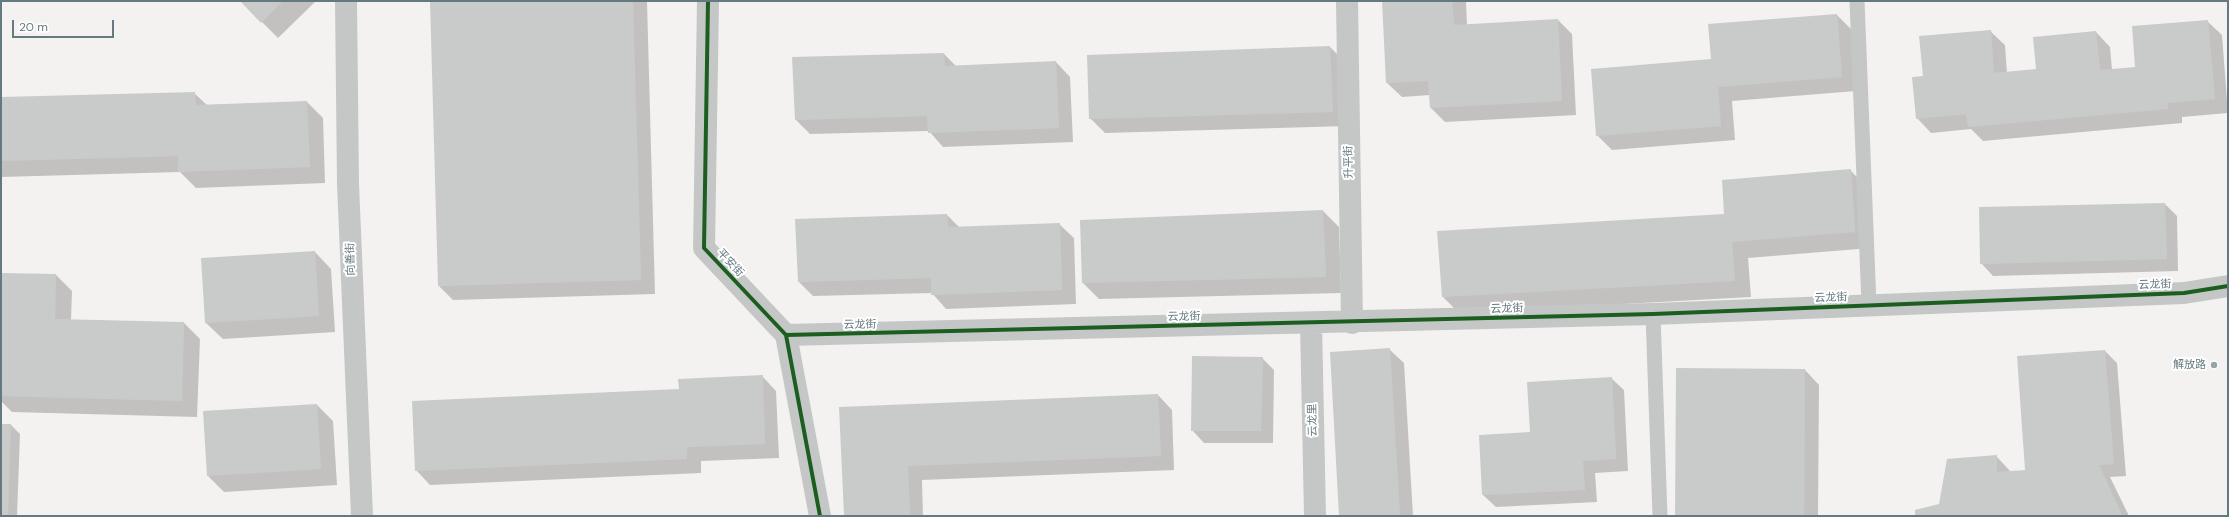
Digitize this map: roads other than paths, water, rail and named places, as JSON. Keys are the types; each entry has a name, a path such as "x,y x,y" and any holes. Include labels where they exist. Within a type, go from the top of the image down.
{"street":[{"name":"向善街","path":"346,1 348,184 362,516"},
{"name":"平安街","path":"708,1 704,248 786,335"},
{"name":"升平街","path":"1347,1 1352,323"},
{"name":"云龙街","path":"786,335 1352,323 1653,314 2184,293 2228,286"},
{"name":"云龙里","path":"1311,323 1315,516"},
{"path":"786,335 820,516"}],"lane":[{"path":"1858,1 1869,305"},
{"path":"1653,314 1660,516"}],"place":[{"name":"解放路","path":"2214,365"}]}
